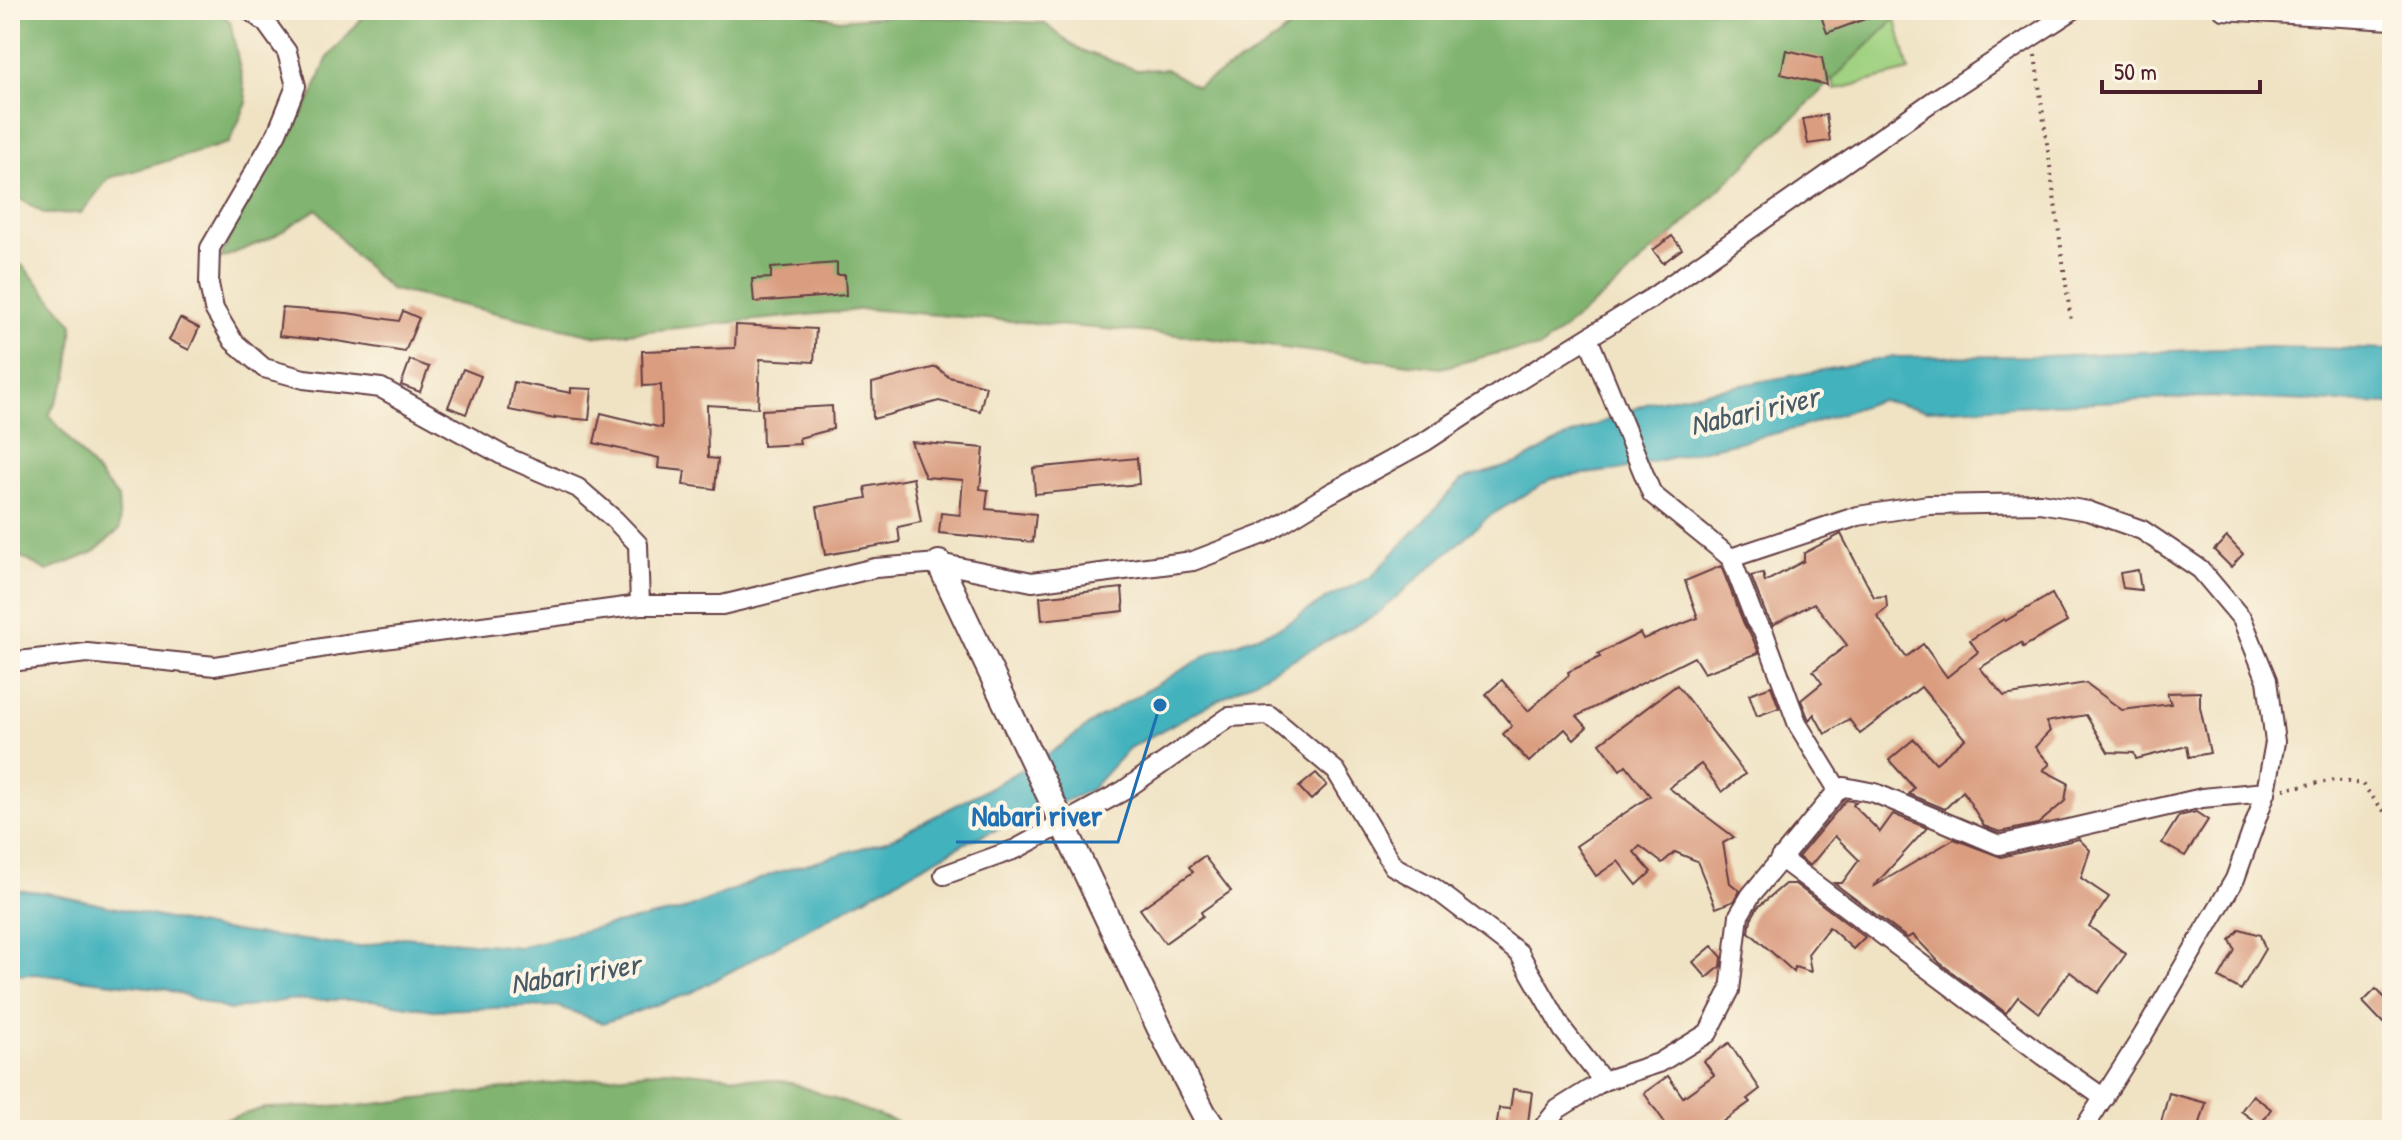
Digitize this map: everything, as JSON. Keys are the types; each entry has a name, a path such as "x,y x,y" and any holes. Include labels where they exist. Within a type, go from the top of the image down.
{"street":[{"path":"249,10 266,23 287,52 296,86 277,133 210,248 209,284 214,309 233,341 264,368 304,379 381,388 504,456 578,488 638,544 640,605"},
{"path":"10,662 87,653 215,666 339,645 640,605 722,605 875,568 939,563 1032,582 1193,561 1264,534 1426,441 1650,299 1933,101 2073,10"},
{"path":"2223,10 2392,20"},
{"path":"1588,338 1652,494 1731,558 1755,620 1764,633 1798,725 1838,790"},
{"path":"1731,558 1858,516 1928,505 2040,503 2088,511 2142,530 2200,569 2242,619 2267,680 2275,742 2266,792 2235,879 2083,1130"},
{"path":"939,563 1159,1027 1215,1130"},
{"path":"944,875 1016,849 1123,791 1229,717 1269,715 1336,771 1393,866 1434,888 1519,953 1563,1030 1603,1081"},
{"path":"1541,1130 1558,1109 1603,1081 1659,1063 1708,1033 1730,990 1739,915 1780,858 1838,790 1844,787 1875,793 1999,845 2202,798 2266,792"},
{"path":"1780,858 2104,1098"}],"path":[{"path":"2033,37 2071,321"},
{"path":"2266,792 2335,780 2362,784 2392,821"}],"green space":[{"path":"10,10 215,10 230,21 247,103 229,143 109,178 81,213 45,214 10,193"},
{"path":"369,10 797,10 839,20 898,15 1044,23 1078,49 1137,70 1166,69 1196,87 1264,48 1298,21 1283,10 1904,10 1672,236 1540,348 1502,352 1441,368 1189,336 866,309 598,336 390,289 352,253 317,209 271,238 220,259 245,202 312,97 327,59"},
{"path":"1895,16 1909,71 1835,90 1821,35"},
{"path":"10,257 24,267 73,324 68,377 49,415 118,498 120,529 93,553 47,571 10,551"},
{"path":"667,1070 789,1082 918,1130 188,1130 265,1108 357,1106"}],"water":[{"path":"2270,347 2392,350 2392,404 2207,397 1925,410 1880,400 1798,428 1618,470 1553,478 1488,517 1377,614 1129,748 1091,790 969,841 691,993 603,1023 557,1006 433,1010 371,1000 288,1000 229,1010 165,989 36,974 10,975 10,889 42,892 215,929 359,947 403,937 519,947 680,911 775,873 889,840 991,787 1056,749 1097,719 1213,652 1281,627 1329,597 1371,577 1462,480 1520,462 1562,439 1651,402 1892,357 2045,356"}],"building":[{"path":"1819,10 1884,10 1884,12 1827,33"},
{"path":"1786,50 1822,58 1827,85 1781,74"},
{"path":"1826,115 1830,141 1808,144 1803,119"},
{"path":"1672,236 1682,249 1663,263 1653,250"},
{"path":"837,263 837,275 845,275 846,295 754,302 752,279 771,278 771,268"},
{"path":"282,308 399,321 403,311 419,318 405,352 318,338 279,336"},
{"path":"180,318 199,328 189,350 169,340"},
{"path":"736,325 816,329 814,362 760,359 758,408 707,405 708,458 718,459 715,489 683,485 685,471 658,468 659,458 594,443 601,413 662,428 661,385 643,386 642,351 735,348"},
{"path":"410,360 429,367 420,392 401,385"},
{"path":"936,367 949,377 986,386 980,411 939,401 873,419 872,383"},
{"path":"463,369 481,376 466,414 448,407"},
{"path":"514,382 571,393 571,388 592,389 589,420 555,419 509,410"},
{"path":"832,406 833,429 799,438 800,444 763,446 762,410"},
{"path":"911,442 984,448 980,489 988,490 986,509 1036,514 1033,542 939,533 941,513 960,515 963,480 925,477"},
{"path":"1137,458 1139,484 1035,494 1033,468"},
{"path":"913,478 921,522 898,527 900,542 825,555 817,507 867,498 865,487"},
{"path":"1841,534 1874,597 1886,596 1887,608 1877,616 1906,657 1923,644 1947,677 1978,652 1970,640 2052,594 2067,622 2023,647 2021,643 1980,668 2004,696 2086,683 2122,710 2171,704 2167,693 2200,692 2200,707 2210,753 2189,757 2187,746 2136,759 2134,753 2108,752 2086,715 2046,722 2050,731 2035,747 2050,764 2043,770 2068,783 2065,801 2038,824 2000,832 1984,826 1963,791 1945,809 1909,794 1914,788 1889,760 1914,739 1936,763 1965,739 1921,687 1860,734 1849,719 1825,734 1814,714 1809,720 1801,700 1822,683 1813,671 1847,645 1814,603 1773,625 1751,576 1763,573 1765,582 1804,561 1804,553"},
{"path":"2227,537 2243,554 2231,567 2214,550"},
{"path":"1721,566 1759,653 1704,673 1694,657 1577,716 1587,727 1574,739 1565,729 1529,762 1503,734 1512,726 1486,694 1502,680 1528,711 1569,675 1568,672 1600,657 1598,654 1640,633 1643,639 1698,618 1685,581"},
{"path":"2138,570 2141,590 2123,588 2120,573"},
{"path":"1122,588 1124,611 1042,620 1040,597"},
{"path":"1677,685 1745,774 1722,792 1701,764 1669,788 1734,837 1723,843 1730,883 1740,891 1734,901 1716,908 1697,861 1675,852 1662,863 1640,846 1634,852 1651,872 1637,885 1618,861 1596,876 1576,846 1650,796 1626,765 1620,770 1600,743"},
{"path":"1771,686 1779,708 1757,716 1749,694"},
{"path":"1316,773 1327,785 1311,800 1299,787"},
{"path":"1846,800 1856,802 1853,805 1880,832 1893,814 1927,828 1873,887 1954,839 2001,857 2079,839 2090,850 2081,878 2109,897 2089,926 2126,954 2098,993 2070,972 2039,1013 2018,997 2006,1013 1940,963 1913,935 1907,938 1834,883 1842,883 1859,860 1835,836 1810,866 1798,857"},
{"path":"2196,812 2208,820 2185,856 2162,843 2179,816"},
{"path":"1204,856 1231,891 1165,943 1140,909 1193,872 1189,867"},
{"path":"1785,884 1795,884 1865,937 1853,949 1829,927 1808,954 1811,972 1795,967 1794,972 1749,932 1751,919 1758,907"},
{"path":"2240,929 2260,935 2265,949 2241,990 2219,978 2235,950 2230,940"},
{"path":"1712,946 1722,957 1721,966 1707,978 1693,962"},
{"path":"2376,989 2392,1005 2392,1013 2383,1023 2363,1002"},
{"path":"1729,1043 1760,1089 1747,1099 1750,1102 1711,1130 1670,1130 1644,1093 1668,1076 1683,1097 1714,1075 1704,1061"},
{"path":"1513,1089 1532,1092 1527,1130 1496,1130 1499,1108 1510,1109"},
{"path":"2169,1093 2206,1103 2198,1130 2159,1130"},
{"path":"2253,1095 2271,1109 2260,1125 2241,1111"}],"place":[{"name":"Nabari river","path":"1160,705"}]}
